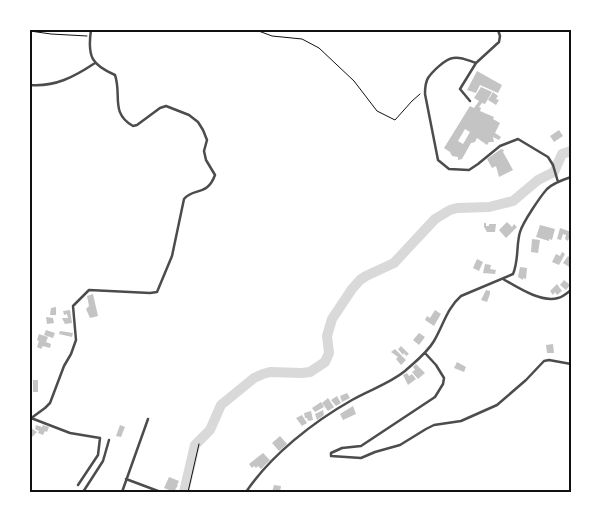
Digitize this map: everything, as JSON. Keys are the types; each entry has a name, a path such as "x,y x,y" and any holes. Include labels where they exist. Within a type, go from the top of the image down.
{"street":[{"path":"31,419 50,403 64,366 72,354 76,340 73,306 89,290 157,292 172,256 184,199 187,195 209,187 215,175 206,160 204,151 207,140 198,122 189,115 166,106 160,108 137,125 133,126 127,123 120,114 115,76 95,64 92,57 91,30"},
{"path":"470,101 460,90 476,64 499,42 498,30"},
{"path":"476,64 458,58 448,59 428,79 424,87 438,160 449,169 469,170 500,146 518,139 548,157 553,165 558,181"},
{"path":"30,85 43,85 63,81 95,64"},
{"path":"246,492 260,474 302,434 342,406 395,378 425,353 435,340 455,301 468,291 511,276 515,270 520,233 524,222 546,190 558,181 571,177"},
{"path":"503,279 517,288 546,299 559,298 571,290"},
{"path":"425,353 444,378 443,384 435,397 361,446 336,450 331,453 331,456 355,459 400,445 434,425 461,421 497,405 526,380 544,361 549,360 571,364"},
{"path":"31,419 55,426 70,433 100,438 98,455 78,485"},
{"path":"122,492 148,419"},
{"path":"83,492 103,461 109,440"},
{"path":"126,480 158,491"}],"path":[{"path":"256,30 272,36 302,39 319,48 354,81 377,111 395,120 412,101 419,95 425,94"},
{"path":"30,31 90,36"},
{"path":"188,492 199,444"}],"building":[{"path":"477,71 502,85 498,93 480,85 476,93 467,90"},
{"path":"481,87 492,92 485,104 482,103 479,107 481,108 480,111 494,117 493,119 500,123 495,133 501,137 499,140 493,137 494,142 489,142 487,145 477,138 475,142 471,143 462,159 458,160 458,157 452,156 444,148 470,106 474,108 479,101 474,98","holes":["465,129 470,132 463,144 458,141"]},
{"path":"493,92 498,96 496,99 499,100 496,105 488,100"},
{"path":"559,130 563,136 554,142 550,136"},
{"path":"501,149 504,150 503,152 513,170 499,177 496,166 492,168 487,159"},
{"path":"507,222 512,227 514,224 517,227 506,238 499,230"},
{"path":"484,223 486,223 486,226 496,224 495,232 487,232"},
{"path":"540,225 555,229 552,240 549,239 549,241 536,237"},
{"path":"560,228 571,232 568,241 565,239 566,235 563,234 561,240 557,239"},
{"path":"532,239 540,240 538,253 531,252"},
{"path":"562,252 565,254 559,265 552,262 556,254 560,256"},
{"path":"568,256 571,259 571,268 563,263"},
{"path":"477,259 483,262 479,271 473,268"},
{"path":"485,264 491,265 490,269 496,270 495,274 483,273"},
{"path":"520,267 527,268 526,279 523,278 523,280 518,277"},
{"path":"564,280 570,285 566,290 560,285"},
{"path":"557,284 562,291 557,295 555,292 553,295 550,291"},
{"path":"486,290 490,291 487,302 481,300"},
{"path":"93,294 98,316 90,318 86,309 89,306 87,296"},
{"path":"56,307 56,315 50,315 51,308"},
{"path":"70,310 72,323 65,324 62,318 68,318 67,314 64,315 63,311"},
{"path":"435,310 441,314 434,326 425,320 427,316 430,318"},
{"path":"46,317 53,318 54,323 47,324"},
{"path":"46,330 55,333 53,338 44,335"},
{"path":"60,331 73,333 72,337 59,334"},
{"path":"419,333 425,337 419,345 413,340"},
{"path":"39,334 48,337 46,342 51,344 50,348 43,346 41,349 37,347"},
{"path":"553,344 554,353 547,353 546,345"},
{"path":"401,346 409,354 406,356 404,353 403,355 398,349"},
{"path":"395,349 406,360 401,365 396,359 398,357 391,352"},
{"path":"457,362 466,367 464,372 454,368"},
{"path":"416,364 425,373 418,379 412,372 415,370 413,367"},
{"path":"407,373 409,376 412,374 416,379 408,385 403,375"},
{"path":"33,380 38,380 38,392 33,392"},
{"path":"347,393 350,398 342,402 340,396"},
{"path":"337,396 341,403 336,406 331,400"},
{"path":"328,398 334,407 328,411 322,403"},
{"path":"321,402 324,407 315,412 312,408"},
{"path":"353,406 356,414 343,420 340,414"},
{"path":"323,410 324,415 317,420 315,414"},
{"path":"311,411 313,420 308,421 304,413"},
{"path":"302,415 307,423 302,426 296,418"},
{"path":"36,425 49,427 43,435 35,429"},
{"path":"120,425 125,427 121,437 116,436"},
{"path":"30,429 37,432 30,439"},
{"path":"280,436 287,444 279,451 272,443"},
{"path":"263,453 270,460 261,469 258,466 252,468 249,464"},
{"path":"169,477 179,481 174,492 168,492 169,490 164,488"},
{"path":"274,485 281,486 280,492 272,492"}],"waterway":[{"path":"184,492 195,445 210,430 221,405 254,378 263,374 270,372 310,372 325,362 329,353 327,336 332,319 360,280 394,263 435,219 457,208 489,207 513,201 538,180 554,172 562,154 571,151"}]}
